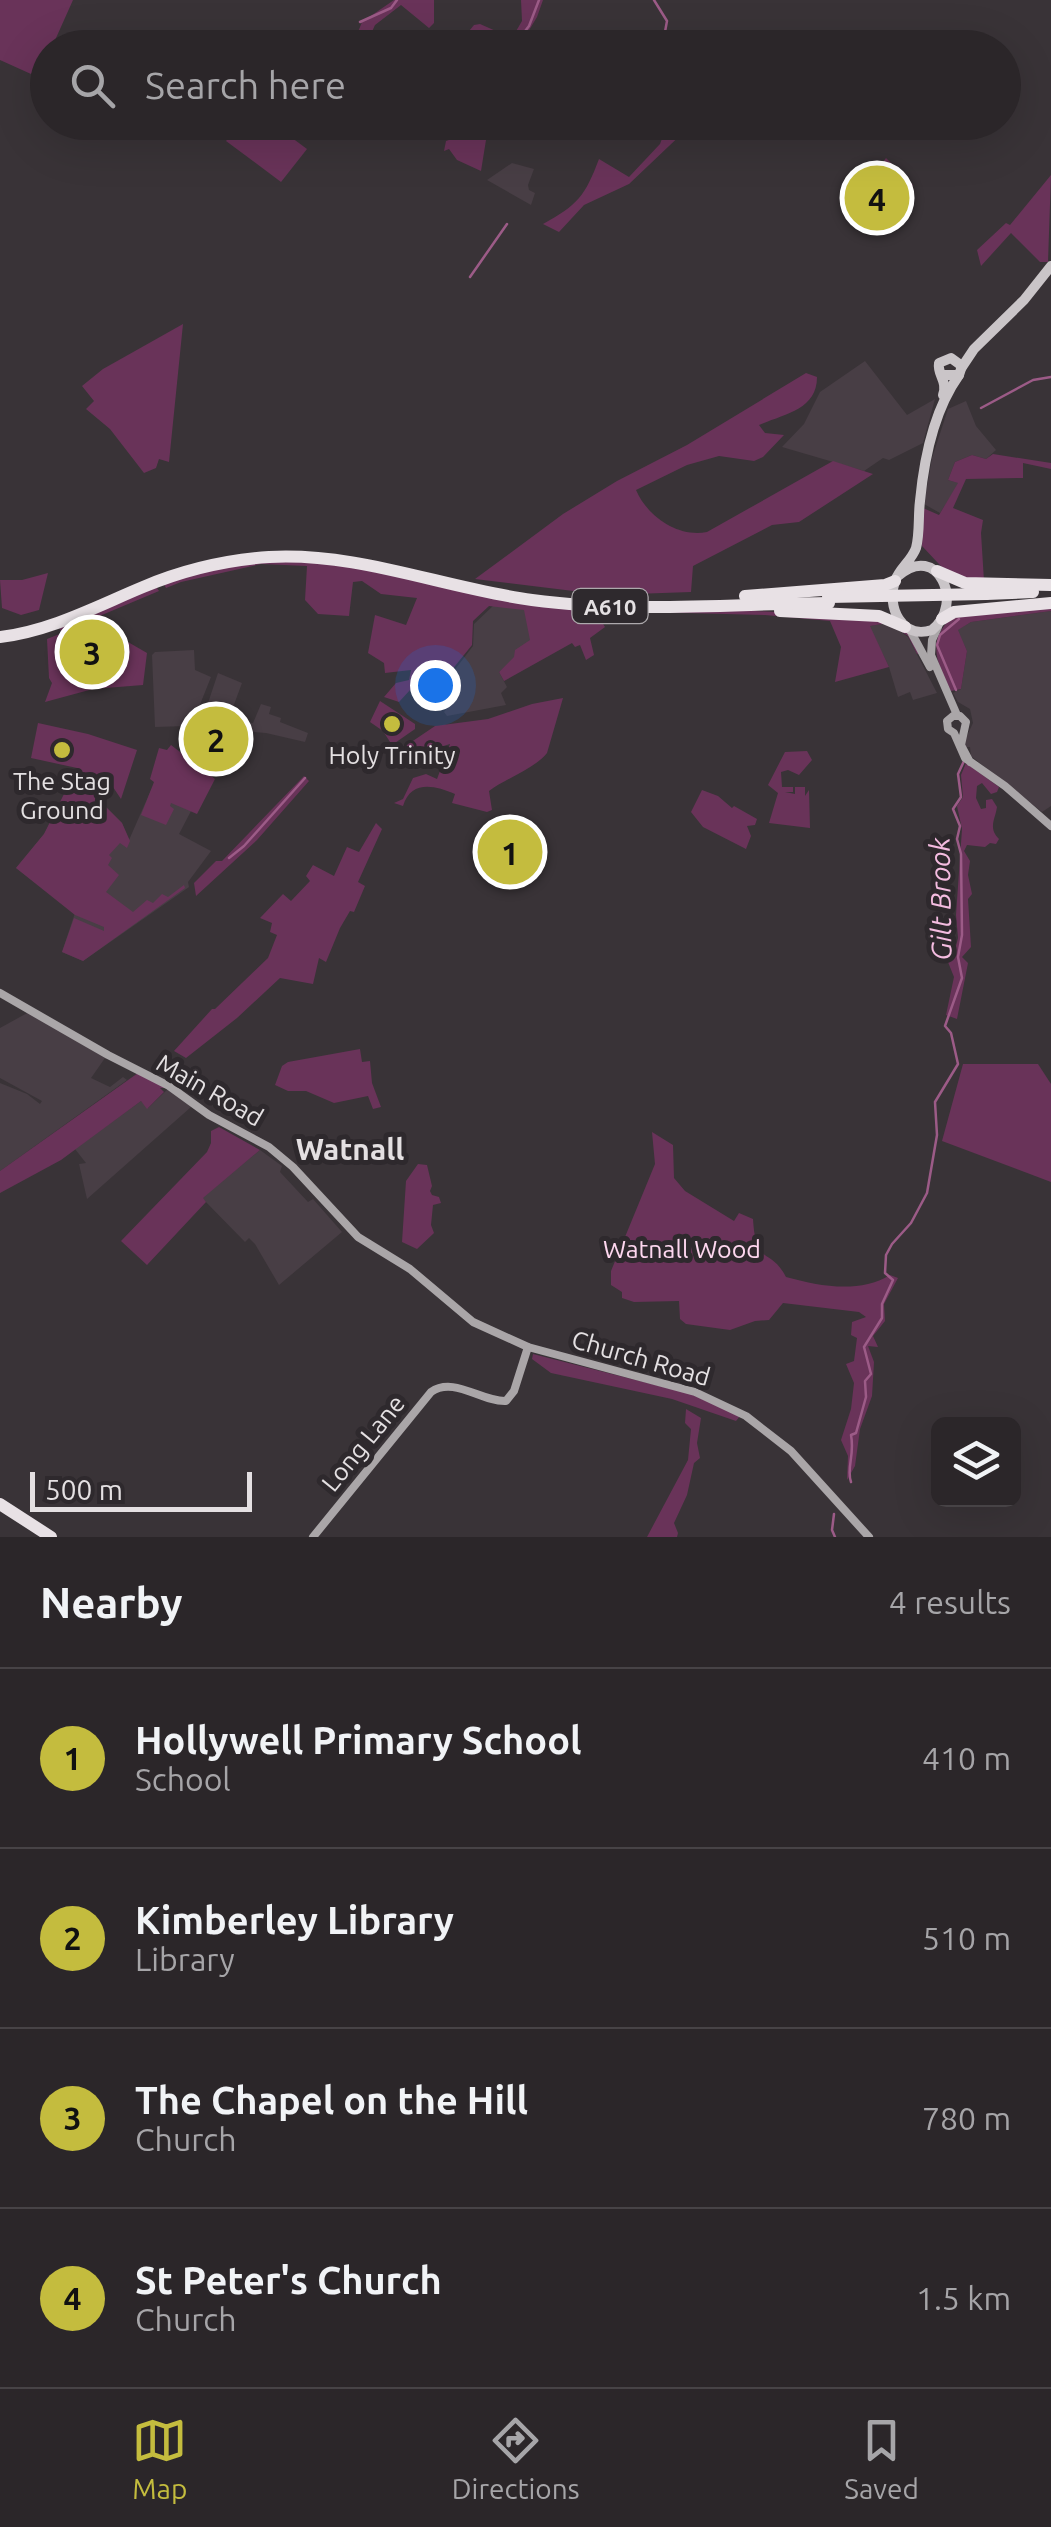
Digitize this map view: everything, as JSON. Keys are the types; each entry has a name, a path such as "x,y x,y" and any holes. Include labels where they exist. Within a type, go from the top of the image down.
{"highway":[{"name":"A610","path":"0,635 54,619 161,575 213,560 268,552 348,556 486,587 546,596 598,600 828,600"},
{"name":"A610","path":"0,635 49,626 183,572 267,557 316,557 366,564 477,591 553,603 687,605 1051,594"},
{"path":"935,570 966,583 1051,594"},
{"path":"722,599 885,585 896,578"},
{"path":"941,622 954,612 1051,594"},
{"path":"687,605 878,616 907,628"},
{"path":"0,1504 50,1537"},
{"path":"0,1513 37,1537"}],"main road":[{"path":"938,419 959,367 1051,266"},
{"path":"959,367 939,363 946,385 923,479 916,549 896,578 894,608 953,716 964,720 961,745 970,762"},
{"path":"942,375 959,367"},
{"path":"918,534 921,554 946,586 946,607 932,640 931,655 953,716 948,727 970,762 1051,826"},
{"path":"896,578 915,566 935,570"},
{"path":"907,628 926,632 941,622"},
{"path":"954,733 964,730"},
{"name":"Main Road","path":"0,992 169,1086 208,1116 269,1148 293,1167 358,1237 410,1268 473,1322 528,1347"},
{"name":"Long Lane","path":"314,1537 434,1389 446,1386 492,1400 509,1399 528,1347"},
{"name":"Church Road","path":"528,1347 668,1384 732,1408 791,1451 870,1537"}],"shaded area":[{"path":"512,163 534,169 528,185 535,193 531,205 487,180"},
{"path":"865,361 907,415 935,399 923,443 889,460 883,458 864,471 782,447 804,424 820,392"},
{"path":"966,401 976,426 996,450 986,459 972,455 955,462 948,480 959,483 940,513 924,504 932,458 948,409"},
{"path":"495,604 527,610 533,642 499,672 507,687 501,693 506,705 447,716 447,701 437,693 473,646 474,624"},
{"path":"1051,611 1051,806 1042,812 971,756 970,747 965,747 964,742 973,723 970,709 958,702 953,693 961,689 967,651 957,630 971,622"},
{"path":"888,623 908,637 937,693 913,700 910,692 898,697 889,667 869,626"},
{"path":"194,650 195,670 211,677 195,717 186,715 187,726 155,727 152,655"},
{"path":"218,673 242,683 229,718 253,723 261,704 271,707 269,714 281,718 280,722 308,733 305,742 266,733 200,727"},
{"path":"103,787 96,797 122,823 129,840 151,790 191,811 179,834 211,851 188,882 189,887 83,961 62,952 75,913 16,868 44,834 59,807"},
{"path":"29,1012 105,1058 91,1078 110,1087 123,1077 127,1080 0,1171 0,1083 40,1104 42,1101 0,1078 0,1028"},
{"path":"168,1089 191,1107 87,1199 79,1164 86,1163 75,1149 141,1101 148,1108"},
{"path":"260,1150 282,1166 280,1172 308,1202 313,1199 342,1232 279,1285 255,1244 249,1238 245,1242 202,1198"}],"green space":[{"path":"0,0 73,0 60,30 30,30 30,74 0,60"},
{"path":"394,0 434,0 434,23 429,28 401,5 373,30 359,30 362,22"},
{"path":"521,0 543,0 529,30 517,30 522,21"},
{"path":"480,24 494,30 470,30"},
{"path":"295,140 307,149 281,182 226,141"},
{"path":"486,140 481,171 457,160 449,149 444,151 446,141"},
{"path":"662,140 675,140 629,184 584,205 559,232 543,224 579,198 599,159 629,177"},
{"path":"886,158 913,185 896,206 885,197 870,208 860,190 883,177 878,169"},
{"path":"1051,175 1048,262 1040,262 1011,233 981,266 977,250 1006,223 1010,225"},
{"path":"183,324 169,462 159,459 156,468 144,473 110,429 86,409 94,401 82,386 103,369"},
{"path":"806,373 817,377 816,388 805,404 759,425 765,433 784,435 763,457 754,461 719,456 687,465 636,490 641,500 675,528 707,532 833,461 873,474 799,522 772,525 693,566 691,592 606,595 475,579 563,514"},
{"path":"993,454 1051,463 1051,469 1023,463 1023,478 966,479 953,508 983,520 984,581 953,579 922,546 923,508 939,515 958,483 948,480 955,462 972,455 986,459"},
{"path":"275,559 326,561 486,596 882,618 913,636 922,652 917,654 908,636 888,623 870,626 889,667 835,682 841,647 830,621 765,615 608,611 600,619 605,627 590,638 594,655 586,660 580,645 575,647 572,643 504,681 499,672 514,657 515,650 530,640 524,610 489,606 473,621 472,645 426,702 410,690 399,702 384,697 396,683 409,680 411,670 385,673 384,663 368,653 375,615 406,625 417,598 381,594 362,581 353,582 349,616 318,614 305,600 307,566 261,564 166,588 163,582 218,566"},
{"path":"48,573 39,610 21,615 2,608 0,580 22,580"},
{"path":"155,585 159,591 90,620 147,653 143,685 93,689 45,702 52,683 47,639 62,633 59,627"},
{"path":"1051,605 1051,611 971,622 958,630 967,651 961,689 951,691 936,651 945,624 954,615"},
{"path":"563,698 547,753 489,791 492,810 452,803 455,794 431,787 417,788 403,806 394,803 403,799 413,778 426,774 437,779 450,744 414,755 401,749 435,726 488,719"},
{"path":"380,701 415,724 415,729 392,745 383,731 370,722"},
{"path":"38,723 137,750 121,799 109,781 104,781 96,797 122,823 130,841 127,848 120,843 109,855 112,858 108,865 119,875 106,892 133,912 147,900 153,903 162,894 168,897 184,885 185,888 83,961 62,952 74,918 104,931 104,927 75,915 16,868 44,834 77,768 31,758"},
{"path":"171,745 215,779 197,814 171,803 174,809 166,825 141,815 154,782 150,779 159,748 167,750"},
{"path":"807,751 812,760 799,775 788,770 781,772 782,787 793,787 793,792 785,792 795,794 795,787 805,787 805,796 809,790 810,828 769,823 778,793 768,785 785,752"},
{"path":"966,763 999,787 991,794 982,783 977,786 976,798 981,809 986,808 986,800 992,799 997,807 993,827 999,839 985,847 967,845 964,851 970,861 971,947 962,957 968,963 957,1019 946,1015 954,977 948,962 953,958 958,938 962,829 957,806 963,797 961,775"},
{"path":"304,776 309,781 257,840 196,896 194,883 216,861 222,861"},
{"path":"702,790 757,819 755,825 747,826 751,836 746,849 703,827 691,812"},
{"path":"376,823 382,829 358,882 365,886 354,912 350,911 340,928 326,962 319,958 313,984 280,978 186,1058 174,1051 212,1009 268,958 277,935 270,932 272,923 260,918 283,894 291,901 310,881 306,876 313,865 334,876 347,847 359,852"},
{"path":"482,827 539,844 536,855 525,846 520,862 516,862 517,869 473,856"},
{"path":"360,1049 362,1062 370,1061 372,1083 381,1107 373,1109 368,1096 334,1103 306,1091 288,1091 275,1085 282,1066 288,1062"},
{"path":"963,1064 1038,1064 1051,1084 1051,1182 942,1141"},
{"path":"138,1073 166,1088 160,1088 164,1092 147,1109 141,1101 61,1160 0,1193 0,1171"},
{"path":"219,1127 260,1150 203,1198 206,1202 147,1265 121,1241 207,1152 211,1131"},
{"name":"Watnall Wood","path":"652,1132 673,1145 674,1178 685,1191 734,1221 739,1213 753,1219 757,1244 786,1277 839,1286 865,1285 890,1275 898,1278 884,1304 885,1321 873,1336 878,1347 868,1346 874,1362 872,1396 860,1429 855,1466 847,1480 848,1456 841,1440 854,1383 846,1364 854,1361 857,1338 851,1335 852,1322 866,1317 859,1312 783,1303 769,1320 730,1330 686,1324 680,1319 679,1301 634,1302 622,1298 622,1292 611,1285 611,1271 655,1164"},
{"path":"418,1164 427,1165 430,1191 441,1203 433,1205 434,1233 417,1249 402,1242 406,1181"},
{"path":"533,1354 691,1394 740,1416 736,1421 672,1399 551,1373 532,1359"},
{"path":"686,1409 701,1418 697,1443 700,1458 694,1463 687,1495 674,1523 677,1537 647,1537 688,1460 691,1429 685,1423"}],"waterway":[{"path":"360,22 391,8 397,0"},
{"path":"526,30 539,0"},
{"path":"654,0 667,21 665,30"},
{"path":"470,277 507,224"},
{"name":"Gilt Brook","path":"981,408 1033,380 1051,377"},
{"name":"Gilt Brook","path":"956,690 937,645 940,635 959,619"},
{"name":"Gilt Brook","path":"851,1482 851,1435 856,1433 866,1397 865,1381 871,1374 864,1347 882,1318 882,1304 893,1280 885,1273 886,1255 911,1223 927,1193 937,1135 935,1102 958,1064 951,1033 945,1026 962,978 958,957 962,935 961,854 957,839 960,826 953,809 961,797 958,774 964,761"},
{"path":"229,858 305,778"},
{"name":"Gilt Brook","path":"834,1514 835,1537"}],"place":[{"name":"St Peter's Church","path":"877,198"},
{"name":"The Chapel on the Hill","path":"92,652"},
{"name":"Holy Trinity","path":"392,724"},
{"name":"Kimberley Library","path":"216,739"},
{"name":"The Stag Ground","path":"62,750"},
{"name":"Hollywell Primary School","path":"510,852"}],"district":[{"name":"Watnall","path":"350,1149"}]}
